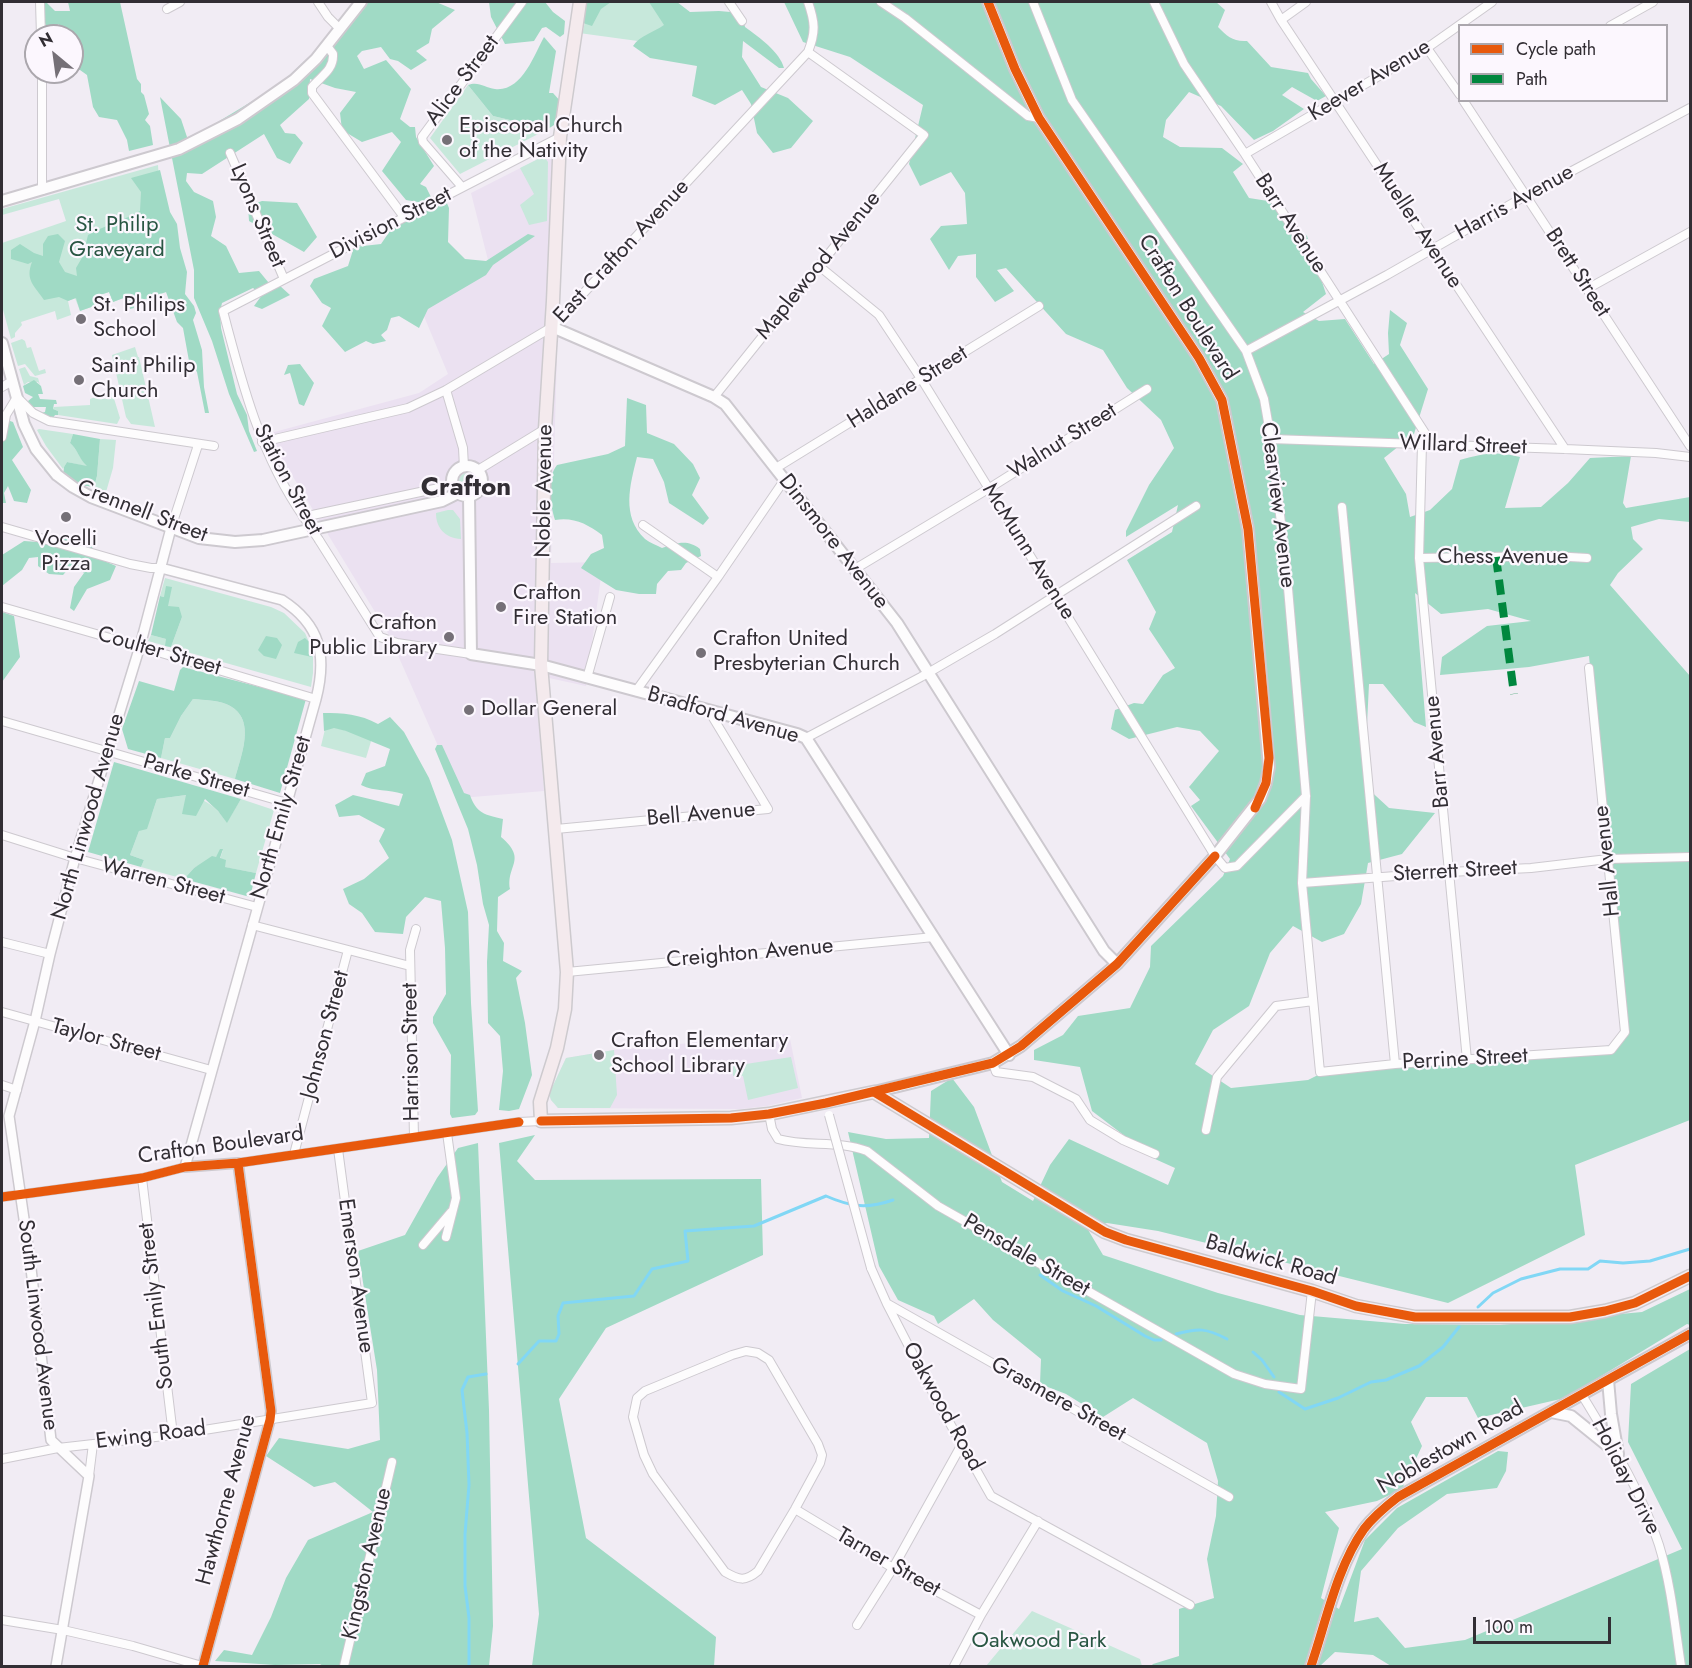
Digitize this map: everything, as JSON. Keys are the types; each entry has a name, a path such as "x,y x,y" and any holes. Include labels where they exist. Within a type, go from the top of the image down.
{"main road":[{"path":"2,201 179,149 238,119 294,80 327,46 361,2"},
{"name":"Noble Avenue","path":"541,1121 540,1102 557,1048 565,1009 567,972 541,666 545,429 560,137 580,2"},
{"name":"Crafton Boulevard","path":"874,1092 993,1063 1009,1055 1117,964 1215,856 1254,808 1266,783 1269,758 1248,529 1222,400 1199,358 1039,118 1015,69 988,2"},
{"name":"Dinsmore Avenue","path":"552,327 714,397 725,404 897,623 1104,951 1117,964"},
{"name":"Crennell Street","path":"2,343 24,424 36,449 57,475 73,488 91,497 199,538 217,541 263,540 442,501 460,491"},
{"path":"460,491 477,493 482,484 478,470 469,466 456,472 460,491 471,654"},
{"name":"Bradford Avenue","path":"471,654 541,666 806,738 1009,1055"},
{"path":"541,1121 730,1118 827,1109 874,1092"},
{"name":"Baldwick Road","path":"874,1092 1105,1232 1126,1240 1312,1291 1356,1306 1415,1317 1570,1317 1635,1303 1690,1276"},
{"name":"Noblestown Road","path":"1311,1666 1352,1547 1379,1511 1398,1497 1690,1334"},
{"path":"1608,1380 1618,1454"},
{"path":"1551,1412 1571,1416 1618,1454"}],"street":[{"path":"40,2 41,24"},
{"path":"167,9 180,2"},
{"path":"318,2 340,29"},
{"name":"Alice Street","path":"462,187 423,142 422,137 522,2"},
{"path":"729,2 742,21"},
{"path":"808,2 814,18 815,36 808,52"},
{"path":"881,2 1028,116 1039,118"},
{"name":"Clearview Avenue","path":"1033,2 1072,100 1246,351 1263,399 1271,439 1286,565 1306,796 1302,883 1320,1072"},
{"name":"Barr Avenue","path":"1154,2 1184,64 1245,154 1432,444"},
{"name":"Mueller Avenue","path":"1271,2 1565,449"},
{"path":"1281,20 1306,2"},
{"name":"Keever Avenue","path":"1461,24 1492,2"},
{"path":"1614,24 1653,2"},
{"name":"Keever Avenue","path":"1245,154 1427,48 1458,26"},
{"path":"327,46 333,54 333,62 329,70 312,87 312,93 404,217"},
{"path":"1427,48 1458,92"},
{"name":"Maplewood Avenue","path":"714,397 924,135 808,52"},
{"name":"East Crafton Avenue","path":"262,442 408,408 446,390 552,327 808,52"},
{"path":"42,84 42,190"},
{"name":"Brett Street","path":"1468,102 1690,446"},
{"name":"Harris Avenue","path":"1246,351 1527,195 1690,108"},
{"name":"Division Street","path":"223,311 560,137"},
{"name":"Lyons Street","path":"230,153 284,279"},
{"path":"1587,289 1688,235"},
{"name":"McMunn Avenue","path":"819,266 879,315 922,380 1215,856"},
{"name":"Haldane Street","path":"776,468 1040,306"},
{"name":"Station Street","path":"223,311 242,384 262,442 304,518 380,637"},
{"path":"2,387 12,381"},
{"name":"Walnut Street","path":"855,569 1147,389"},
{"path":"446,390 463,448 464,467"},
{"path":"2,437 6,415 17,397 33,413 49,421 214,446"},
{"path":"478,470 545,429"},
{"name":"Willard Street","path":"1271,439 1565,449 1656,453 1690,457"},
{"name":"Barr Avenue","path":"1422,444 1419,558 1467,1060"},
{"name":"North Linwood Avenue","path":"20,1193 9,1116 75,858 140,646 171,528 198,445"},
{"path":"636,691 785,479"},
{"path":"304,518 460,491"},
{"path":"806,738 928,673 994,634 1196,506"},
{"path":"1342,507 1395,1064"},
{"path":"643,525 718,577"},
{"path":"2,527 130,564 161,568"},
{"name":"Chess Avenue","path":"1419,558 1553,556 1587,558"},
{"name":"North Emily Street","path":"161,568 282,600 296,609 306,620 321,649 322,661 316,699 185,1167"},
{"path":"587,678 610,597"},
{"name":"Coulter Street","path":"2,608 140,646 316,699"},
{"name":"Bradford Avenue","path":"380,637 397,643 471,654"},
{"name":"Hall Avenue","path":"1589,668 1625,1032 1611,1050"},
{"name":"Bell Avenue","path":"556,829 768,809 708,711"},
{"name":"Parke Street","path":"2,722 287,803"},
{"path":"1215,856 1226,868 1237,866 1306,796"},
{"name":"Warren Street","path":"2,835 75,858 256,907"},
{"name":"Sterrett Street","path":"1302,883 1377,876 1531,868 1608,859 1690,857"},
{"path":"252,925 410,966"},
{"name":"Harrison Street","path":"414,1137 410,966 412,938 416,929"},
{"name":"Creighton Avenue","path":"567,972 934,937"},
{"path":"2,942 50,954"},
{"name":"Johnson Street","path":"294,1154 348,950"},
{"path":"1206,1130 1217,1077 1276,1006 1313,1001"},
{"name":"Taylor Street","path":"2,1012 212,1070"},
{"name":"Perrine Street","path":"1320,1072 1395,1064 1611,1050"},
{"path":"993,1063 996,1072 1033,1077 1076,1100 1090,1120 1123,1140 1155,1154"},
{"path":"2,1085 17,1090"},
{"name":"Oakwood Road","path":"827,1109 871,1268 886,1304 934,1397 991,1496 1190,1605"},
{"name":"Pensdale Street","path":"769,1114 772,1129 778,1139 867,1151 938,1206 1234,1374 1265,1384 1301,1389 1312,1291"},
{"name":"Crafton Boulevard","path":"2,1197 142,1178 185,1167 238,1162 519,1122 541,1121"},
{"path":"2,1132 12,1130"},
{"path":"446,1237 456,1198 447,1133"},
{"name":"Emerson Avenue","path":"338,1149 372,1403"},
{"name":"Hawthorne Avenue","path":"202,1666 271,1411 238,1162"},
{"name":"South Emily Street","path":"142,1178 173,1435"},
{"name":"South Linwood Avenue","path":"20,1193 51,1440 89,1476"},
{"path":"423,1245 452,1211"},
{"name":"Grasmere Street","path":"886,1304 1229,1497"},
{"path":"746,1351 758,1353 769,1360 818,1444 822,1455 795,1509 758,1571 749,1578 737,1579 725,1572 653,1474 644,1455 633,1417 637,1398 645,1391 732,1355 746,1351"},
{"name":"Holiday Drive","path":"1582,1395 1618,1454 1650,1521 1667,1578 1681,1666"},
{"name":"Ewing Road","path":"2,1459 58,1448 173,1435 372,1403"},
{"name":"South Linwood Avenue","path":"56,1666 93,1444"},
{"path":"857,1625 893,1568 962,1444"},
{"name":"Kingston Avenue","path":"344,1666 392,1462"},
{"name":"Tarner Street","path":"795,1509 893,1568 981,1615"},
{"path":"954,1666 981,1615 1038,1521"},
{"path":"2,1620 63,1630 133,1646 202,1666"}],"shaded area":[{"path":"552,152 560,249 551,563 603,562 586,686 535,675 544,791 461,798 389,635 267,434 419,393 448,374 421,309 490,268 471,193"},
{"path":"789,1034 802,1098 741,1109 558,1108 549,1094 566,1058 614,1050"}],"green space":[{"path":"46,2 55,11 70,11 68,2 120,2 137,79 141,84 141,92 149,114 145,120 150,126 153,145 129,151 127,140 117,120 99,117 93,107 87,75 84,73 84,24 45,24 38,13"},
{"path":"363,2 436,2 455,10 432,29 429,43 416,51 427,60 411,70 398,61 390,59 381,47 362,51 357,56 364,69 386,60 411,89 400,119 410,127 415,127 416,137 434,166 420,184 426,187 431,197 424,203 406,200 382,171 401,142 392,132 362,142 342,130 340,113 356,92 335,88 310,79 309,99 280,125 285,133 295,134 303,143 290,164 277,158 264,134 202,174 187,173 186,181 194,192 213,201 216,217 211,236 226,246 239,273 259,271 273,288 279,285 290,295 262,309 254,306 262,295 253,288 222,303 221,328 237,394 247,415 249,431 257,451 254,452 229,394 212,341 194,298 194,270 160,97 181,119 188,140 279,85"},
{"path":"489,2 545,2 565,21 564,34 560,37 546,27 542,28 534,41 505,44 491,17"},
{"path":"586,2 611,2 601,9 592,26 580,22"},
{"path":"589,2 660,2 677,28 645,42 579,33 583,31"},
{"path":"649,2 677,2 690,12 742,13 745,27 774,51 784,68 779,68 743,41 742,57 761,87 788,98 813,121 791,148 773,153 757,133 751,104 742,90 715,105 692,96 697,66 650,58 633,46 643,37 664,25"},
{"path":"784,2 1216,2 1225,10 1218,27 1224,33 1231,38 1247,41 1271,67 1308,73 1326,96 1317,101 1292,87 1282,95 1304,109 1273,131 1254,140 1221,106 1189,92 1166,120 1163,137 1180,147 1222,148 1243,164 1233,172 1249,198 1268,201 1307,236 1326,294 1303,312 1319,321 1345,319 1374,364 1389,354 1390,310 1407,323 1400,345 1428,389 1414,434 1384,458 1406,494 1410,517 1430,510 1452,489 1460,460 1490,454 1520,457 1505,508 1541,507 1568,483 1590,458 1631,456 1623,503 1626,508 1690,497 1690,522 1659,519 1631,527 1633,539 1643,549 1618,573 1610,585 1690,676 1690,1120 1575,1165 1585,1235 1448,1303 1158,1231 1107,1223 1087,1228 1103,1255 1218,1293 1300,1315 1405,1324 1500,1325 1642,1312 1690,1289 1690,1325 1687,1324 1565,1398 1478,1418 1467,1397 1426,1397 1411,1422 1422,1446 1402,1489 1377,1501 1325,1512 1339,1528 1321,1598 1339,1609 1365,1540 1397,1508 1498,1451 1508,1452 1506,1471 1497,1488 1447,1494 1398,1528 1361,1571 1354,1622 1378,1617 1405,1648 1465,1640 1682,1549 1628,1442 1631,1384 1690,1349 1690,1666 1391,1666 1373,1655 1335,1652 1320,1666 1151,1666 1179,1656 1179,1609 1214,1598 1207,1559 1216,1516 1218,1481 1207,1443 1133,1398 1103,1417 1066,1394 1040,1384 1041,1359 993,1320 974,1299 938,1324 934,1316 898,1300 879,1266 848,1132 886,1139 929,1138 931,1091 952,1078 974,1107 1002,1182 1033,1201 1050,1165 1069,1139 1168,1185 1175,1168 1155,1159 1092,1111 1080,1067 1034,1060 1034,1050 1063,1035 1078,1016 1130,1008 1150,967 1151,946 1223,876 1230,859 1191,806 1200,800 1189,787 1219,751 1200,731 1177,727 1129,739 1111,729 1115,710 1134,703 1143,704 1163,675 1175,668 1149,629 1156,612 1127,560 1172,532 1178,505 1126,537 1126,531 1149,485 1174,448 1161,420 1127,388 1103,350 1066,334 1006,268 997,270 1014,291 995,302 976,277 976,254 958,256 949,270 930,239 941,226 967,224 965,193 951,172 920,186 909,164 923,105 850,57 803,42","holes":["1415,593 1441,614 1488,609 1531,621 1487,626 1442,657 1440,675 1529,667 1589,656 1624,1026 1616,1045 1322,1073 1308,1080 1231,1088 1195,1064 1213,1030 1249,1006 1270,953 1293,926 1322,942 1344,934 1361,904 1368,863 1402,854 1435,813 1389,808 1364,785 1369,684 1383,684 1414,722 1426,727"]},
{"path":"544,37 556,51 549,93 553,93 561,102 557,123 548,129 493,116 468,85 479,84 495,89 513,85 526,71"},
{"path":"468,85 493,116 548,129 460,174 430,138"},
{"path":"540,158 545,158 548,162 547,221 529,225 520,205 534,194 520,168"},
{"name":"St. Philip Graveyard","path":"158,165 166,292 129,305 126,297 113,302 109,292 94,297 97,305 80,311 75,298 68,301 71,315 57,320 55,311 21,322 22,325 15,333 15,337 11,339 2,306 2,243 66,221 59,199 2,215 2,209"},
{"name":"St. Philip Graveyard","path":"160,170 170,212 177,224 180,248 187,272 185,294 196,313 193,320 202,350 204,387 209,413 205,413 197,372 189,361 183,328 177,322 166,292 133,303 134,308 130,309 126,297 113,302 109,292 94,297 97,305 80,311 76,298 68,301 59,297 44,300 30,278 32,262 28,264 11,259 11,250 20,244 43,256 43,244 48,236 58,234 65,241 59,262 65,272 77,276 76,268 83,256 88,235 140,211 141,192 131,178"},
{"path":"262,201 297,203 317,237 304,252 249,221 248,206"},
{"path":"446,201 449,208 448,242 465,259 486,261 528,234 535,236 493,265 486,275 428,309 419,328 399,316 391,318 387,330 381,335 386,341 373,344 366,341 345,352 322,326 331,308 322,303 310,286 314,279 348,266 354,247 381,244 394,225"},
{"path":"22,339 27,348 31,347 39,371 45,369 46,373 35,376 25,364 18,366 11,343"},
{"path":"135,347 155,427 131,424 126,417 112,355"},
{"path":"300,364 314,383 304,406 299,404 290,373 284,375 288,365"},
{"path":"25,367 30,376 38,378 40,385 38,382 28,382 24,385 19,369"},
{"path":"34,380 41,386 43,394 38,394 40,399 56,400 57,404 54,404 53,409 58,411 58,415 53,418 47,419 47,416 41,413 45,412 46,407 30,407 28,401 33,397 25,393 23,386"},
{"path":"112,392 120,418 117,424 58,415 58,411 53,409 54,407 90,405 90,399 95,397 107,399"},
{"path":"627,398 646,405 647,433 674,444 693,464 700,478 692,495 709,518 703,525 669,503 664,482 653,459 637,457 629,500 637,530 649,542 662,548 677,543 691,544 700,549 701,556 686,563 681,570 668,571 657,584 656,594 616,590 581,568 591,554 604,548 602,535 580,522 555,520 551,499 551,477 557,465 608,454 625,446"},
{"path":"7,420 13,422 23,447 12,460 31,490 27,503 14,501 8,486 4,493 6,503 2,503 2,425"},
{"path":"37,430 73,434 70,443 89,467 67,462 63,469 46,446"},
{"path":"73,434 100,439 94,487 72,484 63,476 67,462 87,466 70,443"},
{"path":"100,439 116,440 113,468 106,492 94,487"},
{"path":"464,473 470,473 475,481 473,487 464,489 459,484 459,478"},
{"path":"453,510 460,519 461,539 450,537 440,528 436,513"},
{"path":"58,535 92,545 93,556 116,566 110,580 87,589 74,611 70,608 74,587 84,573 72,565 63,575 49,574 38,566 38,557 29,558 22,570 2,586 2,555 24,541 38,542"},
{"path":"165,578 271,607 284,613 305,633 309,642 305,638 311,657 313,654 311,687 148,641 151,635 166,639 171,647 182,617 168,606 164,597 160,596"},
{"path":"166,586 172,587 168,606 179,607 182,617 171,647 165,646 166,639 151,635 160,596 164,597"},
{"path":"2,612 14,616 20,657 2,682"},
{"path":"266,636 277,638 282,645 276,659 264,656 258,650"},
{"path":"305,638 315,647 312,657 294,653 298,642"},
{"path":"183,667 306,699 280,793 235,779 245,737 244,727 242,718 236,710 226,704 193,699 170,738 165,738 161,758 128,749 122,729 139,681 174,691"},
{"path":"193,699 226,704 236,710 242,718 245,737 235,779 161,758 165,738 170,738"},
{"path":"323,713 351,715 378,724 390,717 404,732 429,778 452,840 468,912 478,1111 475,1115 452,1118 450,1114 451,1055 433,1023 433,1017 446,994 441,901 425,897 406,917 403,934 375,932 362,913 349,904 343,889 364,879 389,858 379,841 385,829 359,815 339,817 335,805 353,795 399,806 403,794 371,789 361,785 366,773 385,766 390,749 346,731 334,728 324,731"},
{"path":"326,725 372,738 366,758 321,746"},
{"path":"437,745 442,745 464,793 470,795 475,806 486,814 503,819 501,837 509,845 515,857 510,889 498,897 497,931 504,943 503,961 522,971 516,978 532,1075 519,1109 499,1110 503,1071 500,1036 488,1023 489,925 468,829 435,749"},
{"path":"114,762 241,799 227,823 205,799 196,816 182,814 186,795 157,799 147,829 139,831 130,855 144,860 141,867 88,852"},
{"path":"186,795 210,804 227,822 241,799 274,810 256,873 224,867 220,859 223,850 216,857 194,868 184,879 141,867 144,860 130,855 139,831 152,814 157,799"},
{"path":"220,849 223,849 220,858 226,860 225,867 256,873 250,897 184,879 194,868 212,856 216,857"},
{"path":"614,1050 617,1095 610,1108 558,1108 549,1094 566,1058"},
{"path":"791,1057 798,1088 748,1100 743,1076 733,1076 733,1066"},
{"path":"535,1135 517,1161 535,1180 761,1179 763,1255 606,1328 559,1399 586,1538 716,1637 714,1666 532,1666 539,1614 499,1143"},
{"path":"478,1143 489,1410 493,1626 489,1666 323,1666 320,1664 275,1665 215,1661 224,1650 252,1655 271,1617 286,1578 308,1540 373,1512 335,1482 314,1487 266,1456 279,1438 348,1449 380,1440 377,1370 358,1251 405,1235 437,1178 458,1148"},
{"name":"Oakwood Park","path":"1032,1611 1140,1659 1142,1666 986,1666"}],"waterway":[{"path":"518,1364 539,1341 556,1341 559,1334 558,1316 563,1303 634,1296 652,1269 688,1261 685,1231 754,1226 826,1196 859,1206 893,1200"},
{"path":"1478,1307 1493,1293 1521,1279 1560,1269 1588,1269 1600,1261 1623,1263 1650,1261 1690,1249"},
{"path":"1040,1275 1063,1291 1096,1306 1145,1336 1161,1340"},
{"path":"1279,1392 1305,1409 1338,1398 1371,1382 1386,1380 1419,1366 1443,1347 1459,1327"},
{"path":"1176,1334 1202,1330 1227,1339"},
{"path":"1253,1352 1274,1377"},
{"path":"469,1666 469,1618 465,1586 465,1534 469,1485 467,1433 462,1390 468,1377 486,1374"}],"marked path":[{"path":"1496,557 1514,694"}],"cycle path":[{"path":"988,2 1015,69 1039,118 1199,358 1222,400 1248,529 1269,758 1266,783 1255,808"},
{"path":"541,1121 731,1118 769,1114 826,1103 993,1063 1021,1046 1117,964 1215,856"},
{"path":"874,1092 1105,1232 1126,1240 1312,1291 1356,1306 1415,1317 1570,1317 1635,1303 1690,1276"},
{"path":"2,1197 142,1178 185,1167 238,1163 519,1122"},
{"path":"203,1666 271,1411 238,1163"},
{"path":"1311,1666 1346,1560 1364,1529 1384,1508 1398,1497 1690,1334"}],"place":[{"name":"Episcopal Church of the Nativity","path":"447,140"},
{"name":"St. Philips School","path":"81,319"},
{"name":"Saint Philip Church","path":"79,380"},
{"name":"Vocelli Pizza","path":"66,517"},
{"name":"Crafton Fire Station","path":"501,607"},
{"name":"Crafton Public Library","path":"449,637"},
{"name":"Crafton United Presbyterian Church","path":"701,653"},
{"name":"Dollar General","path":"469,710"},
{"name":"Crafton Elementary School Library","path":"599,1055"}],"district":[{"name":"Crafton","path":"466,489"}]}
